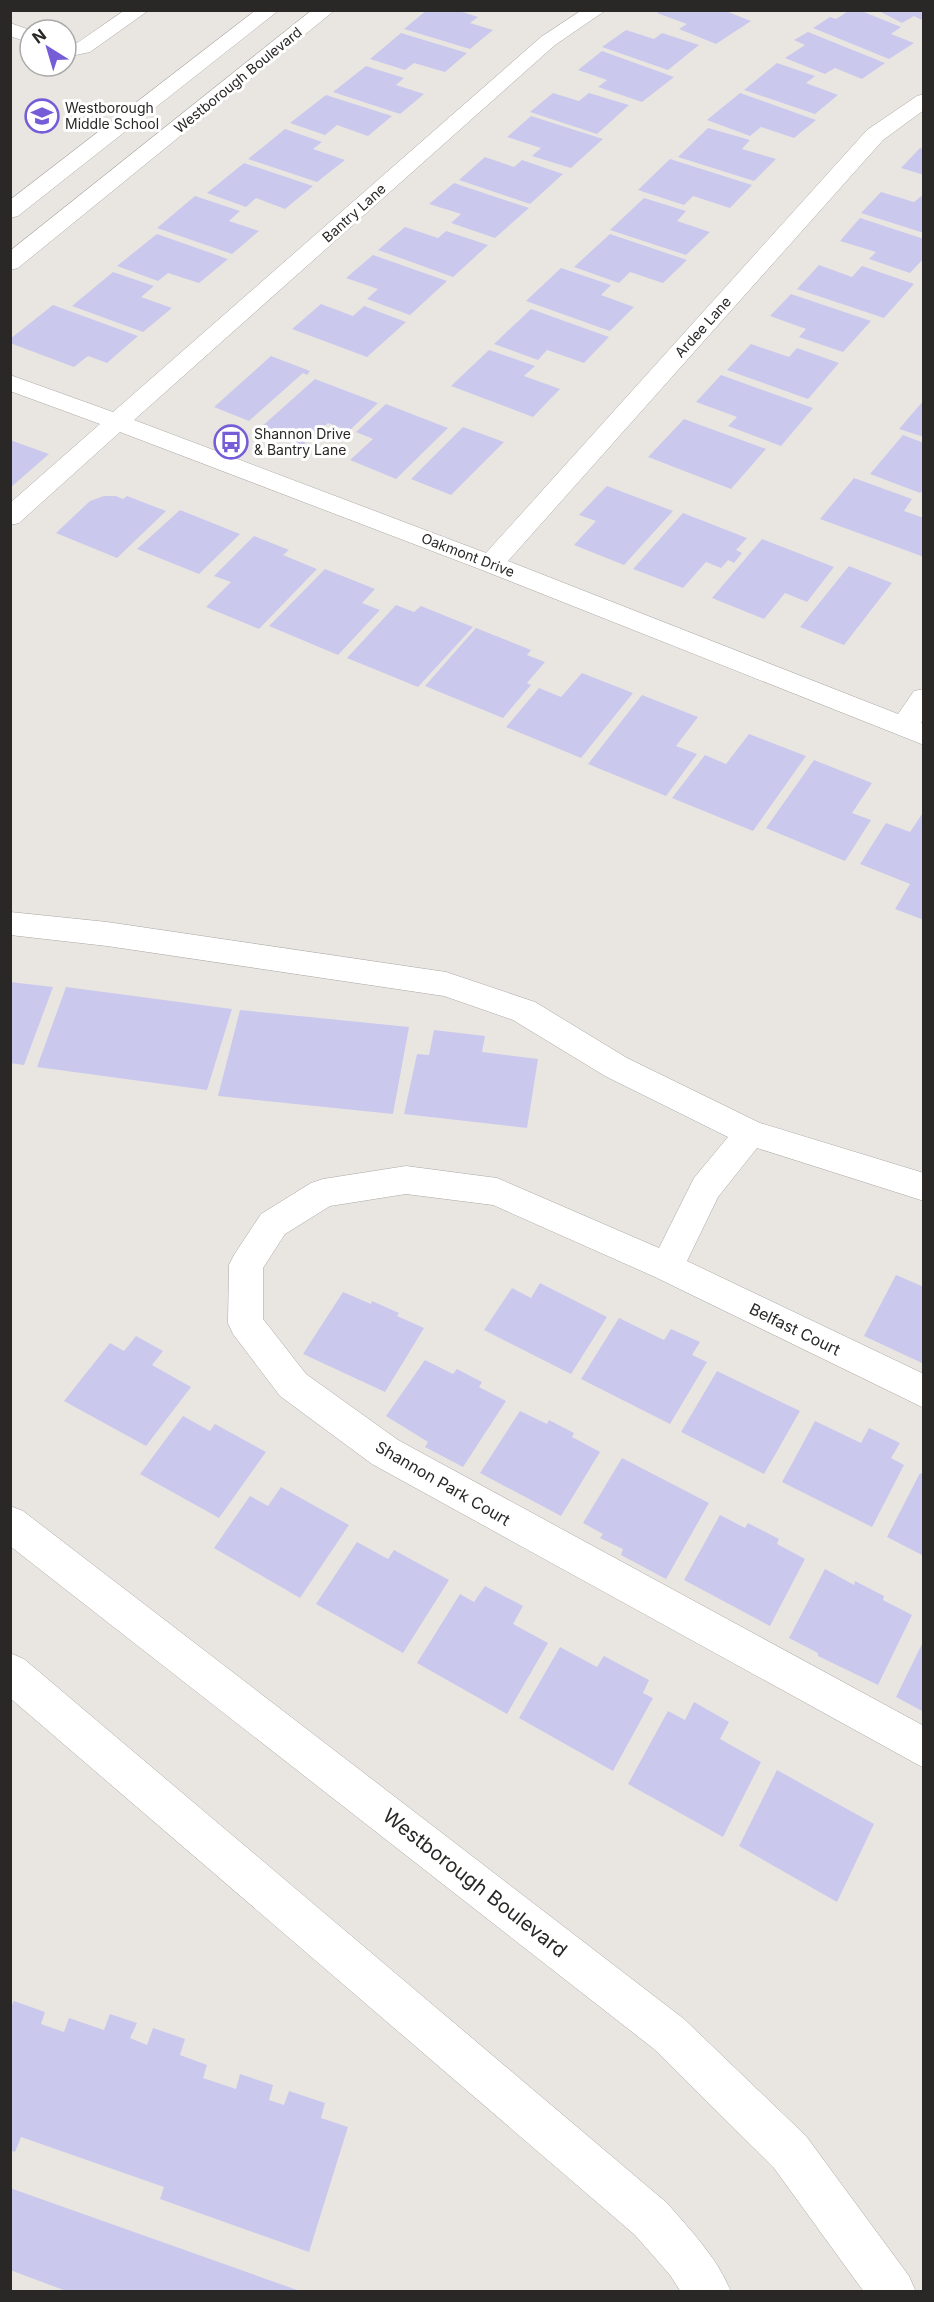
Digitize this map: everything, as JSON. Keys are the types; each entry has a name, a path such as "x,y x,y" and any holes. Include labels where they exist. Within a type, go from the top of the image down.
{"street":[{"path":"78,49 83,48 140,10"},
{"path":"10,211 269,10"},
{"name":"Westborough Boulevard","path":"10,263 325,10"},
{"name":"Bantry Lane","path":"10,517 548,41 596,10"},
{"name":"Ardee Lane","path":"491,564 875,135 924,100"},
{"name":"Oakmont Drive","path":"10,382 491,564 914,731"},
{"path":"914,731 924,698"},
{"path":"10,923 107,934 446,984 524,1011 616,1067 750,1133 924,1187"},
{"path":"667,1267 706,1188 750,1133"},
{"name":"Shannon Park Court","path":"667,1267 497,1192 406,1180 323,1193 273,1224 246,1265 245,1323 293,1385 385,1452 924,1748"},
{"name":"Belfast Court","path":"667,1267 924,1392"},
{"name":"Westborough Boulevard","path":"10,1523 669,2034 790,2151 893,2292"},
{"path":"10,1672 651,2219 686,2259 708,2292"}],"building":[{"path":"427,10 456,10 478,17 470,23 493,30 470,49 404,29"},
{"path":"661,10 723,10 751,21 716,44 679,29 687,24 657,13"},
{"path":"850,10 859,10 901,27 891,34 914,43 889,59 813,28 830,17 836,19"},
{"path":"877,10 924,10 924,21 914,16 902,23"},
{"path":"626,30 654,39 662,33 699,45 668,70 602,47"},
{"path":"808,32 885,63 862,79 835,68 825,74 785,58 805,45 794,40"},
{"path":"401,33 467,53 445,72 414,63 405,70 370,59"},
{"path":"602,51 674,77 642,102 598,87 607,80 578,70"},
{"path":"777,63 815,76 806,83 838,95 815,114 744,90"},
{"path":"366,66 404,78 396,85 424,94 400,114 333,92"},
{"path":"553,93 579,101 589,93 629,105 597,134 530,112"},
{"path":"740,93 816,120 794,138 761,127 750,136 707,120"},
{"path":"326,95 392,116 368,136 337,125 325,135 290,123"},
{"path":"531,116 603,139 571,168 532,156 541,148 507,137"},
{"path":"708,128 750,140 742,149 776,159 754,181 678,157"},
{"path":"285,129 322,142 313,149 345,160 317,182 248,159"},
{"path":"920,148 924,149 924,175 901,168"},
{"path":"485,157 514,167 522,160 563,174 530,204 459,180"},
{"path":"670,159 752,185 730,208 693,196 684,205 638,190"},
{"path":"244,163 313,186 285,209 256,198 246,207 207,193"},
{"path":"454,183 529,208 495,238 451,223 461,214 429,204"},
{"path":"881,192 914,202 924,194 924,233 861,213"},
{"path":"195,196 240,211 229,221 259,231 232,254 157,228"},
{"path":"644,198 686,211 677,221 710,232 686,255 610,230"},
{"path":"860,218 924,239 924,258 910,273 869,259 876,252 840,241"},
{"path":"405,227 438,238 446,231 488,245 453,277 378,250"},
{"path":"157,234 228,259 199,283 168,273 158,281 117,266"},
{"path":"610,234 687,260 663,283 630,272 619,283 574,267"},
{"path":"373,255 447,281 410,315 367,299 378,289 346,278"},
{"path":"819,265 852,277 862,266 914,284 884,318 797,289"},
{"path":"561,268 611,285 601,295 634,307 610,331 526,301"},
{"path":"113,272 154,286 141,297 172,308 143,332 72,306"},
{"path":"791,294 871,321 843,352 799,337 806,329 770,316"},
{"path":"321,304 353,316 364,306 406,322 367,357 292,329"},
{"path":"53,305 138,336 107,363 88,356 74,367 10,343 10,339"},
{"path":"531,309 609,337 584,363 547,350 538,360 494,344"},
{"path":"751,344 789,357 797,348 839,363 808,399 727,370"},
{"path":"489,350 535,366 524,376 560,389 533,417 451,386"},
{"path":"271,356 310,371 307,375 303,373 249,421 214,407"},
{"path":"721,375 813,408 781,446 728,426 737,417 696,402"},
{"path":"315,379 378,403 349,431 328,423 303,445 260,428"},
{"path":"924,400 924,437 899,429"},
{"path":"386,404 448,428 396,479 350,460 373,439 356,432"},
{"path":"684,419 766,449 731,489 648,457"},
{"path":"463,427 504,442 451,495 411,479"},
{"path":"903,435 924,443 924,488 920,493 870,474"},
{"path":"10,440 49,454 10,488"},
{"path":"854,478 912,499 904,511 924,518 924,557 820,519"},
{"path":"607,486 673,511 624,565 574,545 596,521 579,515"},
{"path":"104,496 116,496 123,499 127,496 166,511 117,558 56,533 90,501"},
{"path":"180,510 240,534 199,574 137,549"},
{"path":"683,513 747,538 736,550 742,553 734,563 728,560 721,568 706,562 683,588 633,569"},
{"path":"254,536 289,550 283,555 317,569 259,629 206,607 231,582 214,576"},
{"path":"762,539 834,567 807,602 785,593 764,619 712,598"},
{"path":"849,566 892,583 844,645 800,627"},
{"path":"325,569 375,589 362,603 380,610 338,655 269,626"},
{"path":"396,605 414,612 421,606 473,627 418,687 347,658"},
{"path":"476,628 531,650 527,655 545,662 527,683 531,685 503,718 425,686"},
{"path":"582,673 633,693 581,758 506,727 539,688 561,697"},
{"path":"642,695 698,717 676,746 697,754 666,796 588,764"},
{"path":"749,734 806,756 753,831 672,798 705,755 726,764"},
{"path":"814,760 872,783 852,813 871,820 845,861 766,828"},
{"path":"924,811 924,920 895,909 910,884 860,864 886,823 910,832"},
{"path":"10,982 53,987 24,1065 10,1063"},
{"path":"66,987 232,1009 207,1090 37,1067"},
{"path":"240,1010 409,1027 393,1114 218,1096"},
{"path":"434,1030 485,1036 482,1052 538,1059 527,1128 404,1114 417,1054 429,1055"},
{"path":"896,1275 924,1287 924,1364 864,1336"},
{"path":"540,1283 607,1317 571,1374 484,1330 512,1288 531,1298"},
{"path":"343,1292 399,1313 397,1316 424,1328 385,1392 303,1354"},
{"path":"619,1318 664,1340 671,1329 700,1342 692,1355 707,1362 670,1424 581,1379"},
{"path":"136,1336 163,1351 152,1365 191,1387 146,1446 64,1401 110,1343 124,1351"},
{"path":"425,1360 453,1374 457,1369 482,1382 479,1387 506,1401 463,1467 425,1447 428,1442 386,1416"},
{"path":"717,1371 800,1411 764,1474 681,1432"},
{"path":"520,1411 547,1424 549,1420 574,1433 572,1437 600,1452 561,1516 480,1473"},
{"path":"183,1416 210,1431 215,1424 266,1452 219,1518 140,1474"},
{"path":"815,1421 861,1443 869,1428 900,1443 891,1458 904,1465 872,1527 782,1482"},
{"path":"622,1458 709,1503 666,1579 621,1555 623,1549 600,1538 603,1534 583,1523"},
{"path":"920,1473 924,1475 924,1556 887,1537"},
{"path":"281,1487 349,1525 300,1598 214,1548 250,1496 268,1506"},
{"path":"720,1515 745,1528 748,1523 779,1539 777,1544 805,1559 770,1626 684,1580"},
{"path":"357,1542 388,1559 394,1550 449,1580 403,1653 316,1604"},
{"path":"825,1569 854,1585 855,1581 884,1596 883,1600 912,1615 878,1685 818,1656 818,1653 789,1638"},
{"path":"485,1586 523,1606 513,1624 548,1643 507,1714 417,1663 460,1594 474,1602"},
{"path":"924,1640 924,1712 896,1697"},
{"path":"560,1647 597,1667 604,1656 649,1680 643,1693 653,1698 613,1771 519,1718"},
{"path":"694,1702 729,1722 720,1739 761,1762 723,1837 628,1784 668,1711 685,1720"},
{"path":"777,1770 874,1824 837,1902 739,1846"},
{"path":"14,2001 45,2012 41,2024 64,2032 69,2018 104,2030 110,2014 137,2023 130,2038 147,2045 153,2028 185,2039 180,2055 207,2065 203,2078 236,2089 240,2074 273,2085 269,2100 284,2105 289,2091 325,2103 321,2118 348,2127 309,2252 160,2199 164,2187 21,2137 15,2152 10,2150 10,2009"},
{"path":"10,2188 300,2292 69,2292 10,2270"}],"place":[{"name":"Westborough Middle School","path":"42,116"},
{"name":"Shannon Drive & Bantry Lane","path":"231,442"}]}
